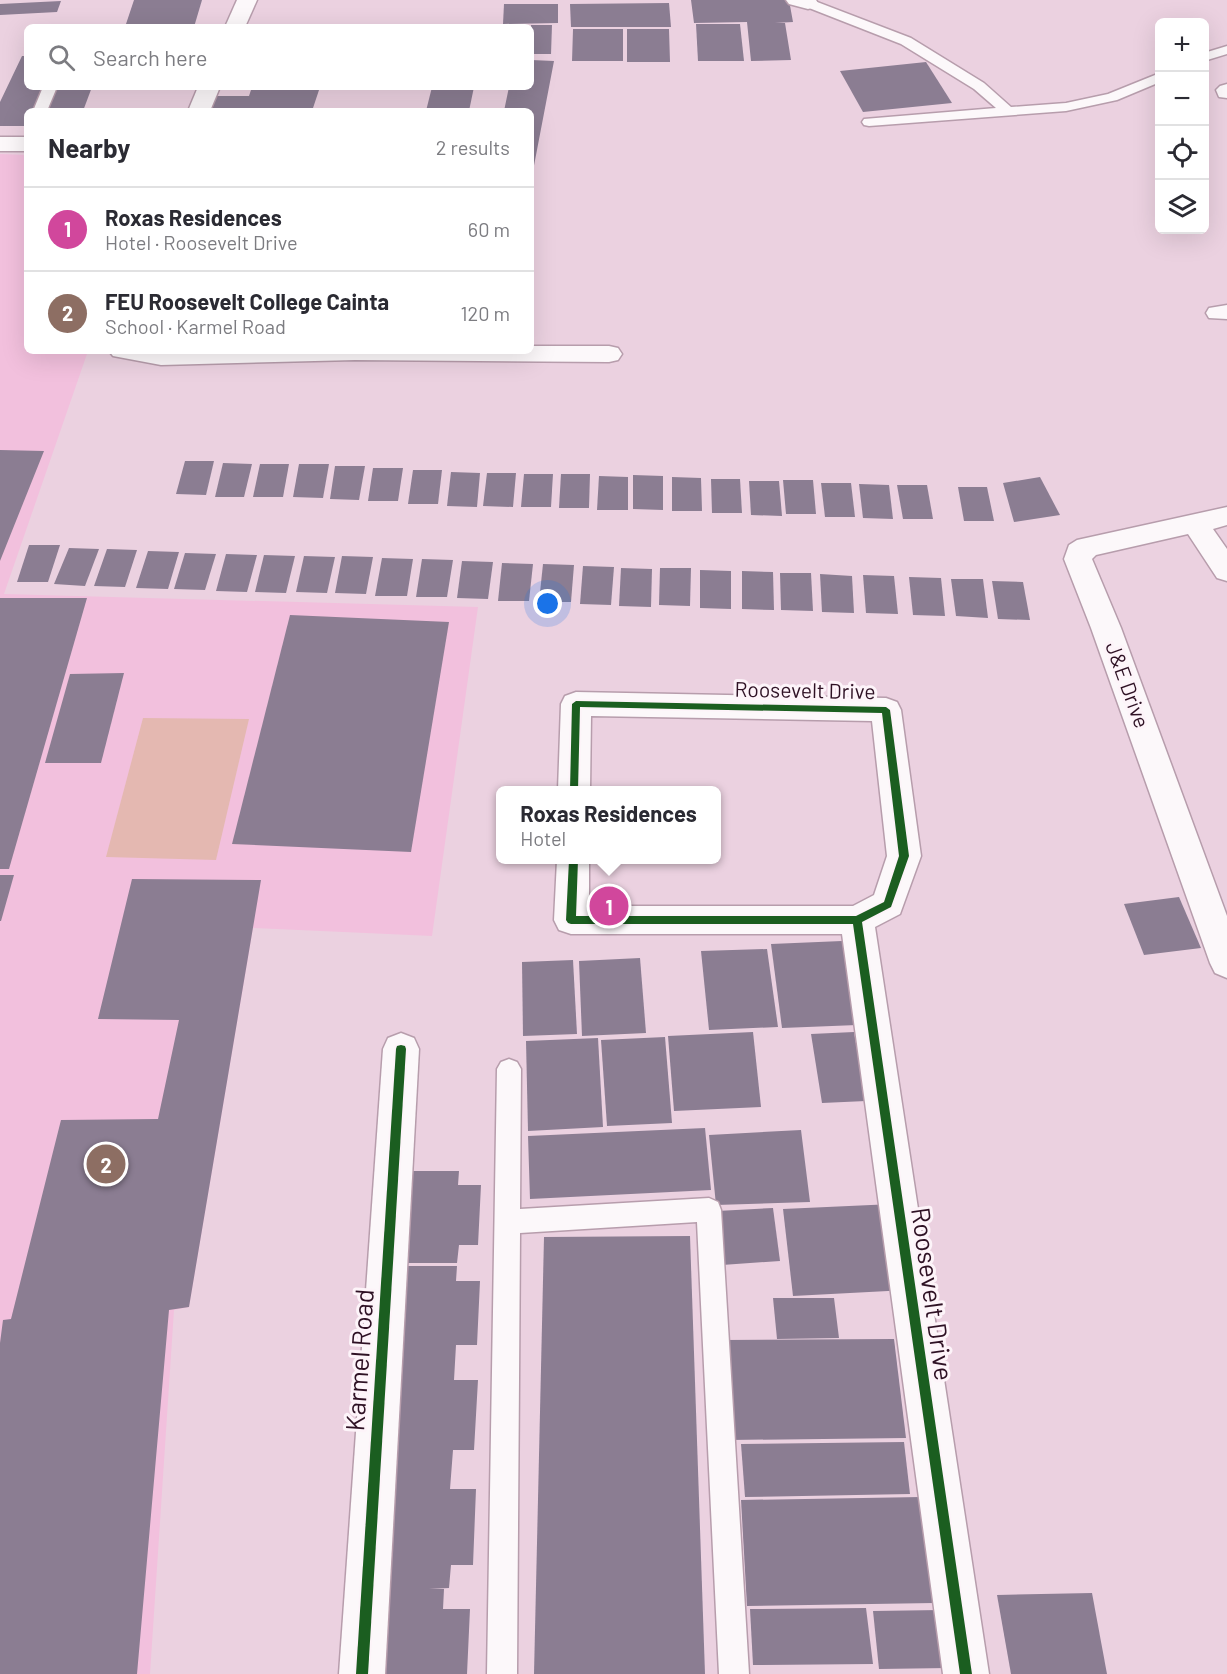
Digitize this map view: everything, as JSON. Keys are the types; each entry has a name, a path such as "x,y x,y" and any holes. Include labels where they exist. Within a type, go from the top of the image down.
{"street":[{"path":"237,24 247,0"},
{"path":"200,108 208,90"},
{"path":"0,144 24,144"},
{"path":"534,353 609,354"},
{"path":"142,354 161,357 290,354"},
{"name":"J&E Drive","path":"1227,516 1087,547 1079,552 1078,560 1106,628 1227,963"},
{"path":"1194,522 1227,571"},
{"name":"Roosevelt Drive","path":"573,864 571,920 857,920 888,904 904,856 886,710 576,704 574,786"},
{"name":"Roosevelt Drive","path":"857,920 966,1674"},
{"name":"Karmel Road","path":"362,1674 400,1049"}],"lane":[{"path":"802,2 906,41 979,86 1007,111"},
{"path":"1209,56 1227,51"},
{"path":"869,122 1066,107 1113,97 1155,79"},
{"path":"41,108 49,90"},
{"path":"502,1674 509,1069"},
{"path":"507,1222 710,1210 734,1674"}],"shaded area":[{"path":"0,154 24,155 24,354 87,354 4,594 478,607 432,936 253,928 189,1307 174,1310 150,1674 0,1674"},
{"path":"143,718 249,719 216,860 106,857"}],"building":[{"path":"134,0 202,0 195,24 126,24"},
{"path":"691,0 789,0 793,22 775,23 785,23 791,60 751,61 747,22 694,23"},
{"path":"61,1 57,12 0,15 0,4"},
{"path":"669,3 671,27 571,27 570,4"},
{"path":"504,4 558,4 558,23 503,24"},
{"path":"696,24 740,24 744,61 698,61"},
{"path":"534,25 552,25 551,54 534,54"},
{"path":"573,29 623,29 623,61 572,61"},
{"path":"627,29 669,29 670,62 627,62"},
{"path":"24,56 24,90 44,90 35,108 24,108 24,126 0,126 0,102"},
{"path":"534,60 554,61 534,166 534,108 505,108 508,90 534,90"},
{"path":"926,62 952,103 863,112 840,71"},
{"path":"52,90 91,90 84,108 44,108"},
{"path":"251,90 319,90 313,108 209,108 213,96 249,96"},
{"path":"431,90 473,90 470,108 427,108"},
{"path":"0,450 44,451 0,561"},
{"path":"185,461 214,461 206,495 176,494"},
{"path":"223,463 252,464 244,497 215,497"},
{"path":"260,464 289,464 283,497 253,497"},
{"path":"299,464 329,464 323,498 293,497"},
{"path":"335,466 365,466 359,500 330,499"},
{"path":"373,468 403,468 398,501 368,501"},
{"path":"413,470 442,470 438,504 408,504"},
{"path":"451,472 480,473 477,507 447,506"},
{"path":"487,473 516,473 513,507 483,506"},
{"path":"524,474 553,474 551,507 521,507"},
{"path":"561,474 590,474 589,508 559,508"},
{"path":"633,475 663,476 663,510 633,509"},
{"path":"599,476 628,477 628,510 597,510"},
{"path":"672,477 701,478 702,511 672,511"},
{"path":"1040,477 1060,515 1014,522 1003,483"},
{"path":"711,479 740,479 742,513 712,513"},
{"path":"783,480 813,480 816,514 786,514"},
{"path":"749,481 779,481 782,516 751,515"},
{"path":"821,483 851,483 855,517 825,517"},
{"path":"859,484 889,485 893,519 863,518"},
{"path":"897,485 927,485 933,519 903,519"},
{"path":"958,487 987,487 994,521 964,521"},
{"path":"29,545 60,545 48,582 17,582"},
{"path":"69,548 99,549 85,586 54,584"},
{"path":"107,549 137,550 125,587 94,586"},
{"path":"148,551 179,552 168,589 136,588"},
{"path":"185,553 216,554 205,590 174,589"},
{"path":"226,554 257,555 247,592 216,591"},
{"path":"264,555 295,556 286,593 255,592"},
{"path":"304,556 335,557 327,593 296,592"},
{"path":"342,556 373,557 366,594 335,593"},
{"path":"382,558 413,559 407,596 375,596"},
{"path":"422,559 453,560 447,597 416,597"},
{"path":"462,561 493,562 488,599 457,598"},
{"path":"502,563 533,564 529,601 498,601"},
{"path":"543,564 574,565 571,602 539,602"},
{"path":"583,566 614,567 611,605 580,604"},
{"path":"621,568 652,569 651,607 619,606"},
{"path":"660,568 691,568 690,606 659,605"},
{"path":"700,570 731,571 731,609 700,608"},
{"path":"742,571 773,572 774,610 742,609"},
{"path":"780,573 811,573 813,611 781,610"},
{"path":"820,574 852,576 854,613 822,612"},
{"path":"863,575 894,576 898,614 866,613"},
{"path":"909,577 941,578 945,616 913,615"},
{"path":"951,579 983,579 988,618 956,616"},
{"path":"992,581 1023,582 1030,620 998,619"},
{"path":"0,598 87,598 9,869 0,869"},
{"path":"290,615 449,622 411,852 232,844"},
{"path":"124,673 101,763 45,763 70,674"},
{"path":"0,875 14,875 1,921 0,921"},
{"path":"132,879 261,880 189,1307 169,1310 137,1674 0,1674 0,1343 3,1320 11,1319 61,1120 158,1119 179,1020 98,1019"},
{"path":"1179,897 1201,948 1144,955 1124,904"},
{"path":"842,941 857,1025 782,1028 771,944"},
{"path":"767,949 778,1027 709,1030 701,951"},
{"path":"640,958 646,1033 582,1036 579,961"},
{"path":"573,960 577,1034 523,1036 522,962"},
{"path":"753,1032 761,1107 674,1111 668,1036"},
{"path":"854,1032 866,1101 822,1103 811,1034"},
{"path":"665,1037 672,1123 607,1126 601,1040"},
{"path":"598,1038 603,1127 528,1131 526,1041"},
{"path":"705,1128 711,1190 530,1199 528,1136"},
{"path":"801,1130 810,1202 716,1205 709,1135"},
{"path":"410,1171 459,1171 458,1185 481,1185 478,1245 459,1245 457,1263 402,1263"},
{"path":"893,1204 907,1290 793,1296 783,1209"},
{"path":"773,1208 780,1261 722,1265 717,1211"},
{"path":"690,1236 705,1674 534,1674 544,1237"},
{"path":"406,1266 457,1266 456,1281 480,1281 477,1345 456,1345 454,1380 478,1380 474,1450 453,1450 450,1489 476,1489 473,1565 451,1565 449,1588 429,1589 444,1589 443,1609 470,1609 467,1674 380,1674 396,1471 389,1471"},
{"path":"773,1298 834,1298 839,1338 777,1339"},
{"path":"894,1339 906,1438 730,1440 724,1340"},
{"path":"904,1442 910,1494 745,1497 741,1444"},
{"path":"921,1497 934,1603 747,1606 741,1500"},
{"path":"1092,1593 1107,1674 1011,1674 997,1595"},
{"path":"866,1608 873,1664 753,1665 750,1609"},
{"path":"941,1610 948,1668 879,1669 873,1611"}],"cycle path":[{"path":"573,864 571,920 857,920 888,904 904,856 886,710 576,704 574,786"},
{"path":"857,920 966,1674"},
{"path":"362,1674 401,1049"}],"place":[{"name":"Roxas Residences","path":"609,906"},
{"name":"FEU Roosevelt College Cainta","path":"106,1164"}]}
